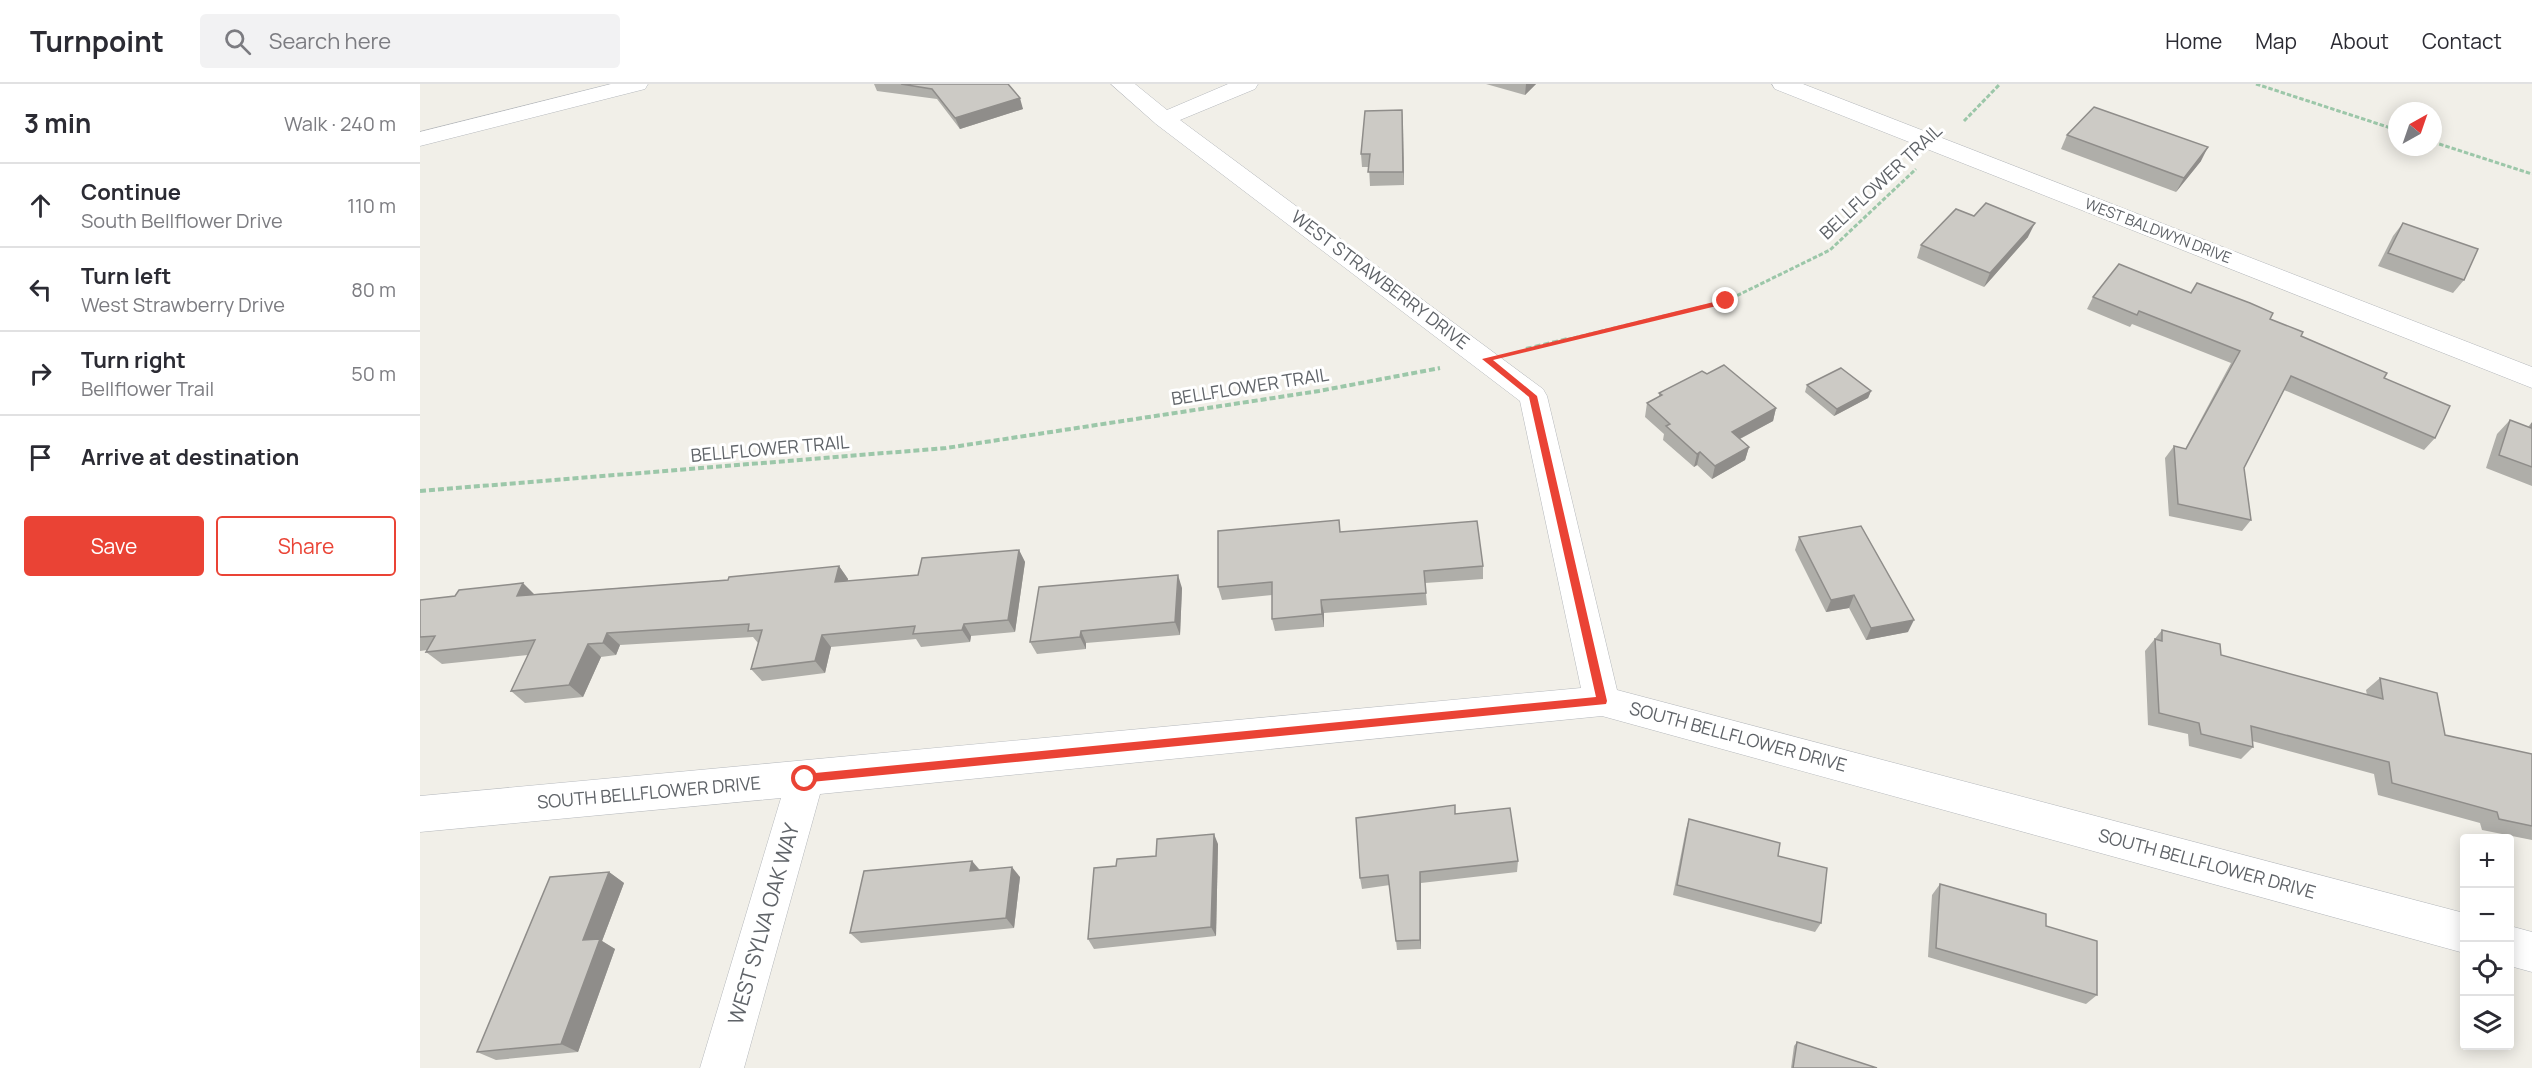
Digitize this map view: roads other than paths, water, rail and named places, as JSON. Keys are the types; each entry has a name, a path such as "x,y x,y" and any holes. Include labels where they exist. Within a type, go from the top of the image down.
{"street":[{"path":"420,139 637,84"},
{"name":"WEST STRAWBERRY DRIVE","path":"1122,84 1164,119 1533,396 1602,701"},
{"path":"1164,119 1247,84"},
{"name":"WEST BALDWYN DRIVE","path":"1783,84 2532,378"},
{"name":"SOUTH BELLFLOWER DRIVE","path":"420,814 1602,701 2460,932"},
{"name":"WEST SYLVA OAK WAY","path":"722,1068 805,779"},
{"path":"2514,946 2532,952"}]}
